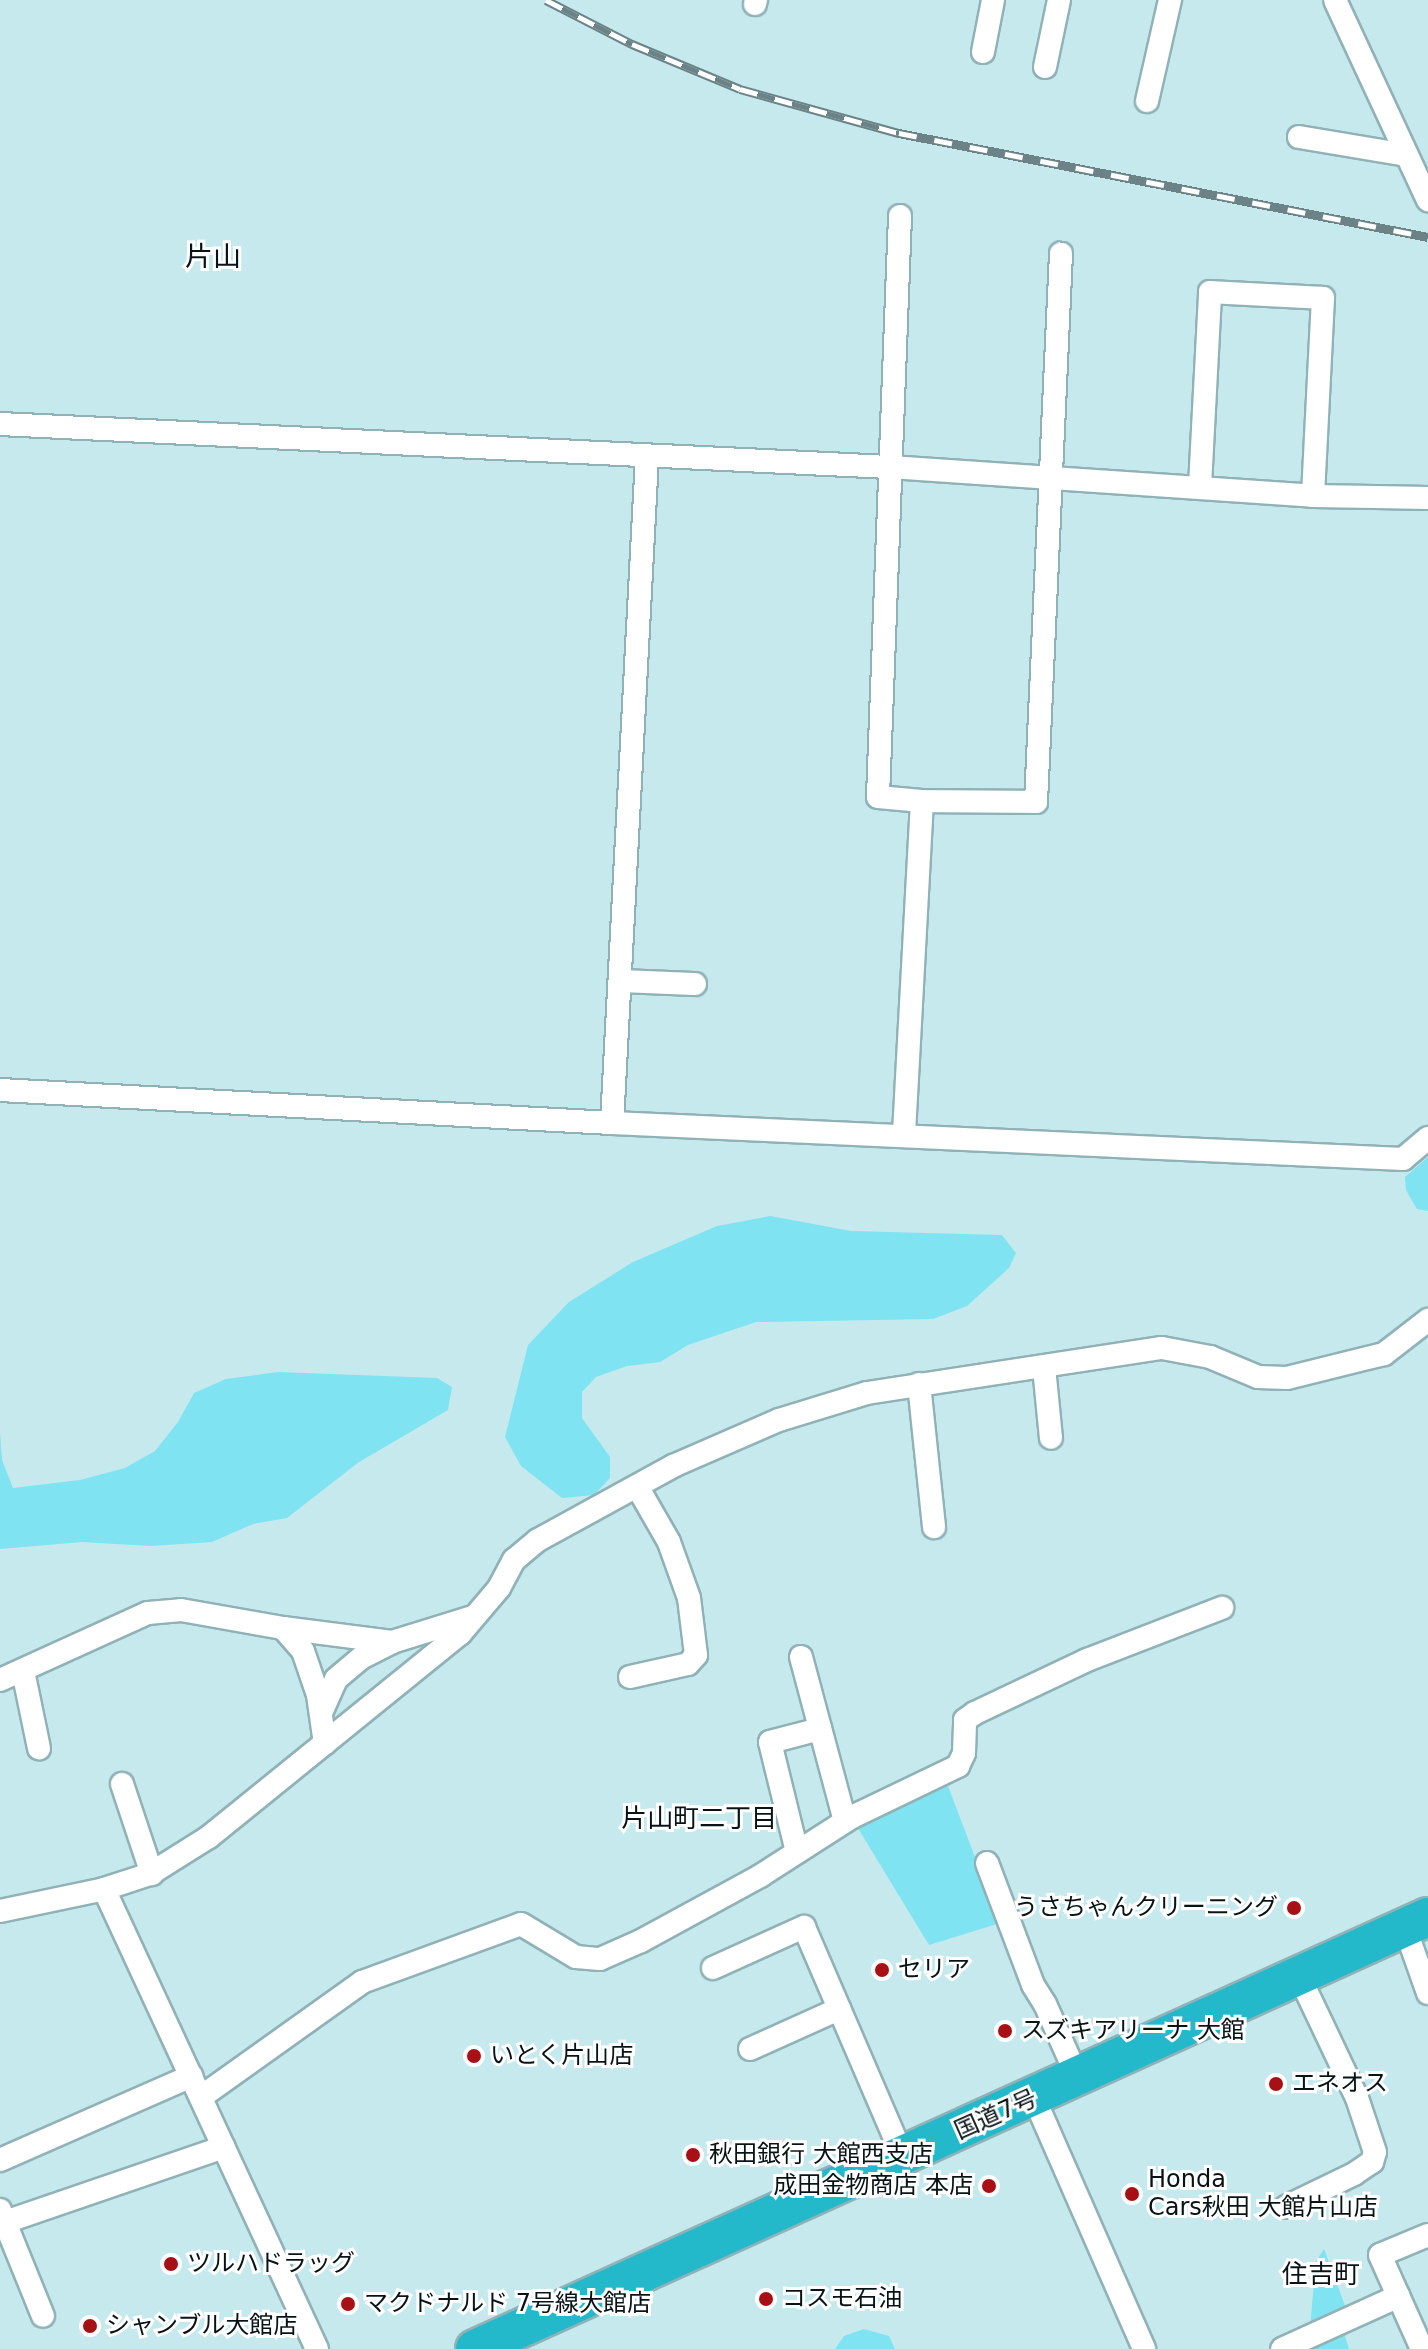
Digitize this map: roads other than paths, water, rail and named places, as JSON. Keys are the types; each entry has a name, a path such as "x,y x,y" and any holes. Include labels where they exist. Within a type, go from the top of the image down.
{"highway":[{"name":"国道7号","path":"475,2349 1034,2098 1416,1922"}],"street":[{"path":"983,52 993,0"},
{"path":"1045,67 1059,0"},
{"path":"1147,101 1170,0"},
{"path":"1341,2 1407,155 1425,187"},
{"path":"1299,137 1407,155"},
{"path":"900,216 878,797 922,801 1036,802 1061,254"},
{"path":"1200,486 1210,292 1323,298 1313,496"},
{"path":"0,424 647,458 890,467 1313,496 1428,498"},
{"path":"612,1123 647,458"},
{"path":"904,1134 922,801"},
{"path":"620,981 695,984"},
{"path":"0,1090 612,1123 1403,1159 1428,1138"},
{"path":"0,1911 104,1889 152,1874 209,1837 460,1634 499,1588 514,1560 538,1540 638,1488 673,1466 779,1420 867,1393 1162,1348 1210,1357 1258,1377 1287,1378 1384,1354 1428,1320"},
{"path":"1044,1367 1051,1438"},
{"path":"919,1384 934,1527"},
{"path":"630,1677 688,1664 696,1655 689,1598 669,1542 638,1488"},
{"path":"201,2097 362,1982 521,1924 576,1957 600,1959 641,1941 845,1821 958,1766 964,1753 965,1720 975,1713 1087,1660 1222,1608"},
{"path":"0,1680 148,1613 181,1610 283,1628 392,1642"},
{"path":"321,1714 336,1679 361,1658 392,1642 475,1616"},
{"path":"283,1628 303,1651 318,1695 325,1744"},
{"path":"801,1657 845,1821"},
{"path":"23,1671 39,1748"},
{"path":"797,1852 770,1742 820,1729"},
{"path":"122,1784 152,1874"},
{"path":"987,1863 1033,1985 1078,2078"},
{"path":"104,1889 317,2349"},
{"path":"1416,1922 1428,1993"},
{"path":"713,1968 804,1927 903,2157"},
{"path":"1286,2207 1354,2174 1372,2162 1375,2152 1357,2098 1299,1976"},
{"path":"750,2049 839,2009"},
{"path":"0,2160 191,2076"},
{"path":"1034,2098 1144,2349"},
{"path":"43,2316 2,2216 224,2147"},
{"path":"1422,2349 1380,2255 1428,2235"},
{"path":"1282,2349 1399,2296"}],"railway":[{"path":"546,0 632,44 740,89 899,133 1428,237"}],"place":[{"name":"うさちゃんクリーニング","path":"1294,1908"},
{"name":"セリア","path":"882,1970"},
{"name":"スズキアリーナ 大館","path":"1005,2031"},
{"name":"いとく片山店","path":"474,2056"},
{"name":"エネオス","path":"1276,2084"},
{"name":"秋田銀行 大館西支店","path":"693,2155"},
{"name":"成田金物商店 本店","path":"989,2186"},
{"name":"Honda Cars秋田 大館片山店","path":"1132,2194"},
{"name":"ツルハドラッグ","path":"171,2264"},
{"name":"コスモ石油","path":"766,2299"},
{"name":"マクドナルド 7号線大館店","path":"348,2304"},
{"name":"シャンブル大館店","path":"90,2326"}],"district":[{"name":"片山","path":"213,257"},
{"name":"片山町二丁目","path":"699,1819"},
{"name":"住吉町","path":"1321,2275"}]}
